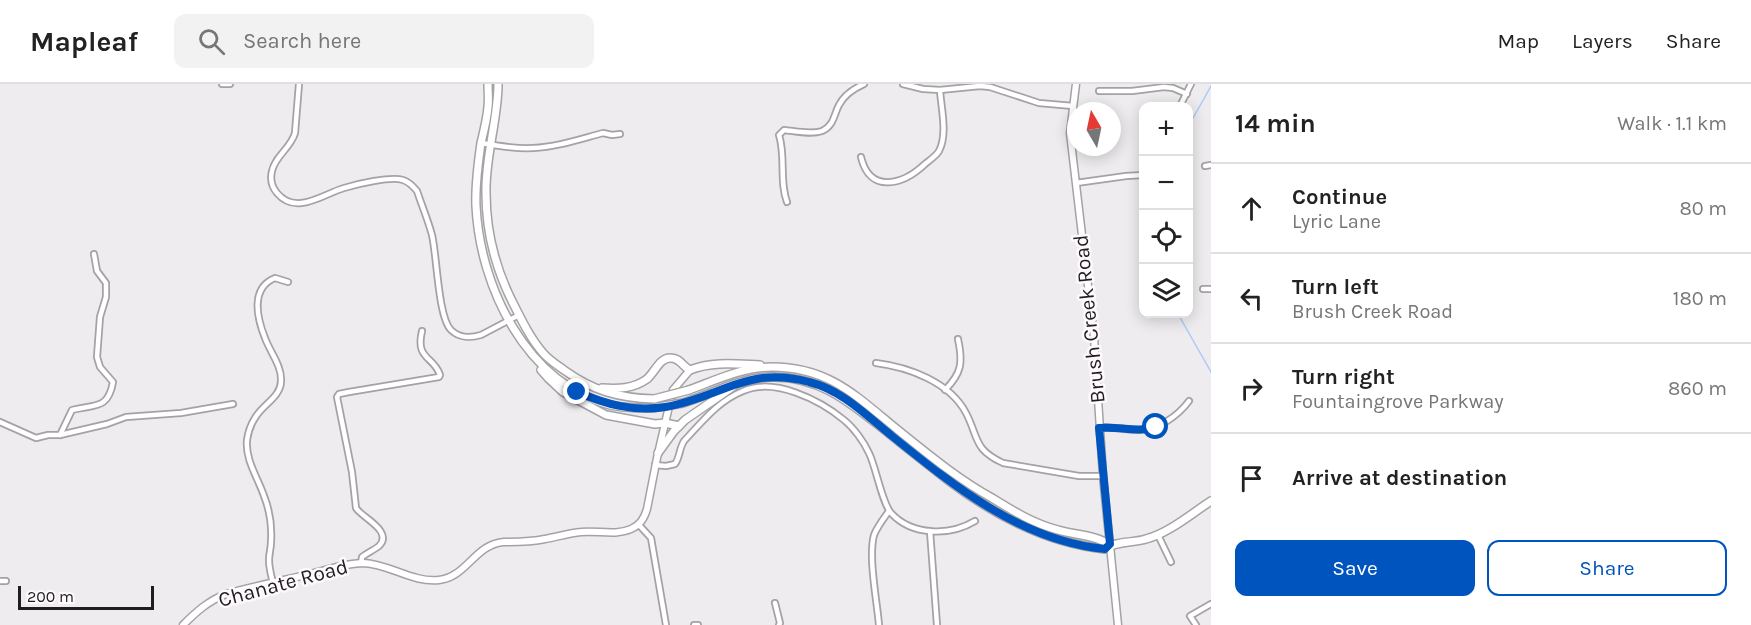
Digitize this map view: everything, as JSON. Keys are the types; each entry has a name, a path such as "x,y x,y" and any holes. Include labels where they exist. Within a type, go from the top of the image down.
{"main road":[{"path":"488,84 488,108 477,184 478,224 489,275 509,320 548,378 563,392 606,415 680,426"},
{"path":"498,84 486,190 488,224 500,272 519,315 544,355 579,381 616,396 632,398 654,399 689,390 736,373 772,367 786,368"},
{"path":"579,381 600,387 626,388 647,378 661,362 669,358 676,359 690,370 711,365 770,365 813,374 835,382 850,392 956,475 984,494 1026,518 1056,530 1103,540 1110,544 1134,542 1158,535 1211,501"},
{"path":"535,360 560,381 594,399 611,405 631,408 651,408 683,403 755,378 789,378 811,382 834,392 855,406 950,482 1030,530 1081,546 1105,549 1110,544"},
{"path":"658,453 680,426 736,386 755,378"}],"street":[{"path":"222,84 230,84"},
{"path":"299,84 293,139 274,163 271,173 275,191 284,199 295,204 307,203 345,187 396,178 407,181 417,191 432,237 444,316 450,329 462,336 475,337 519,315"},
{"path":"787,202 783,192 783,157 779,135 784,130 813,133 823,131 834,119 847,94 864,84"},
{"path":"903,84 940,90 990,87 1039,103 1067,105"},
{"name":"Brush Creek Road","path":"1074,102 1076,84"},
{"path":"1182,102 1191,84"},
{"path":"1099,91 1132,91 1164,87 1187,94"},
{"path":"861,157 869,176 876,180 894,182 914,175 938,152 942,142 940,90"},
{"path":"482,143 533,148 603,133 620,134"},
{"name":"Brush Creek Road","path":"1073,156 1094,337 1099,428 1118,625"},
{"path":"1205,166 1211,165"},
{"path":"1076,183 1139,175"},
{"path":"60,435 72,410 102,404 111,395 112,382 100,367 97,357 100,317 106,297 106,283 97,271 94,254"},
{"path":"273,583 269,563 271,534 269,511 249,461 247,441 255,417 276,395 281,382 279,370 265,339 260,321 257,308 260,292 268,280 275,278 288,282"},
{"path":"1203,289 1211,290"},
{"path":"361,563 362,557 380,545 382,538 376,525 356,508 352,472 337,397 339,394 349,392 438,377 439,369 425,356 420,345 422,331"},
{"path":"945,390 955,380 961,365 958,339"},
{"path":"876,363 902,367 915,372 945,390 963,408 977,443 992,458 1003,463 1079,476 1103,476"},
{"path":"666,625 651,538 639,525 647,509 673,390 690,370"},
{"path":"655,465 675,464 684,441 720,404 734,395 752,388 781,388 815,401 845,420 869,452 889,511 900,521 909,526 930,531 956,530 975,521"},
{"path":"1099,428 1148,430 1174,416 1189,401"},
{"path":"0,422 36,438 60,435 126,417 181,413 233,404"},
{"path":"879,625 873,544 875,534 889,511"},
{"name":"Chanate Road","path":"183,625 216,597 338,567 361,563 383,566 418,578 445,579 460,571 483,549 492,544 545,539 578,532 624,532 639,525"},
{"path":"930,531 937,625"},
{"path":"1158,535 1171,562"},
{"path":"775,603 779,625"},
{"path":"1196,625 1190,616 1211,604"}],"waterway":[{"path":"1193,118 1211,86"},
{"path":"1180,318 1211,372"}],"route":[{"path":"577,392 611,405 651,408 683,403 755,378 789,378 811,382 834,392 855,406 950,482 1022,526 1054,539 1105,549 1110,544 1099,428 1148,430 1156,427"}]}
